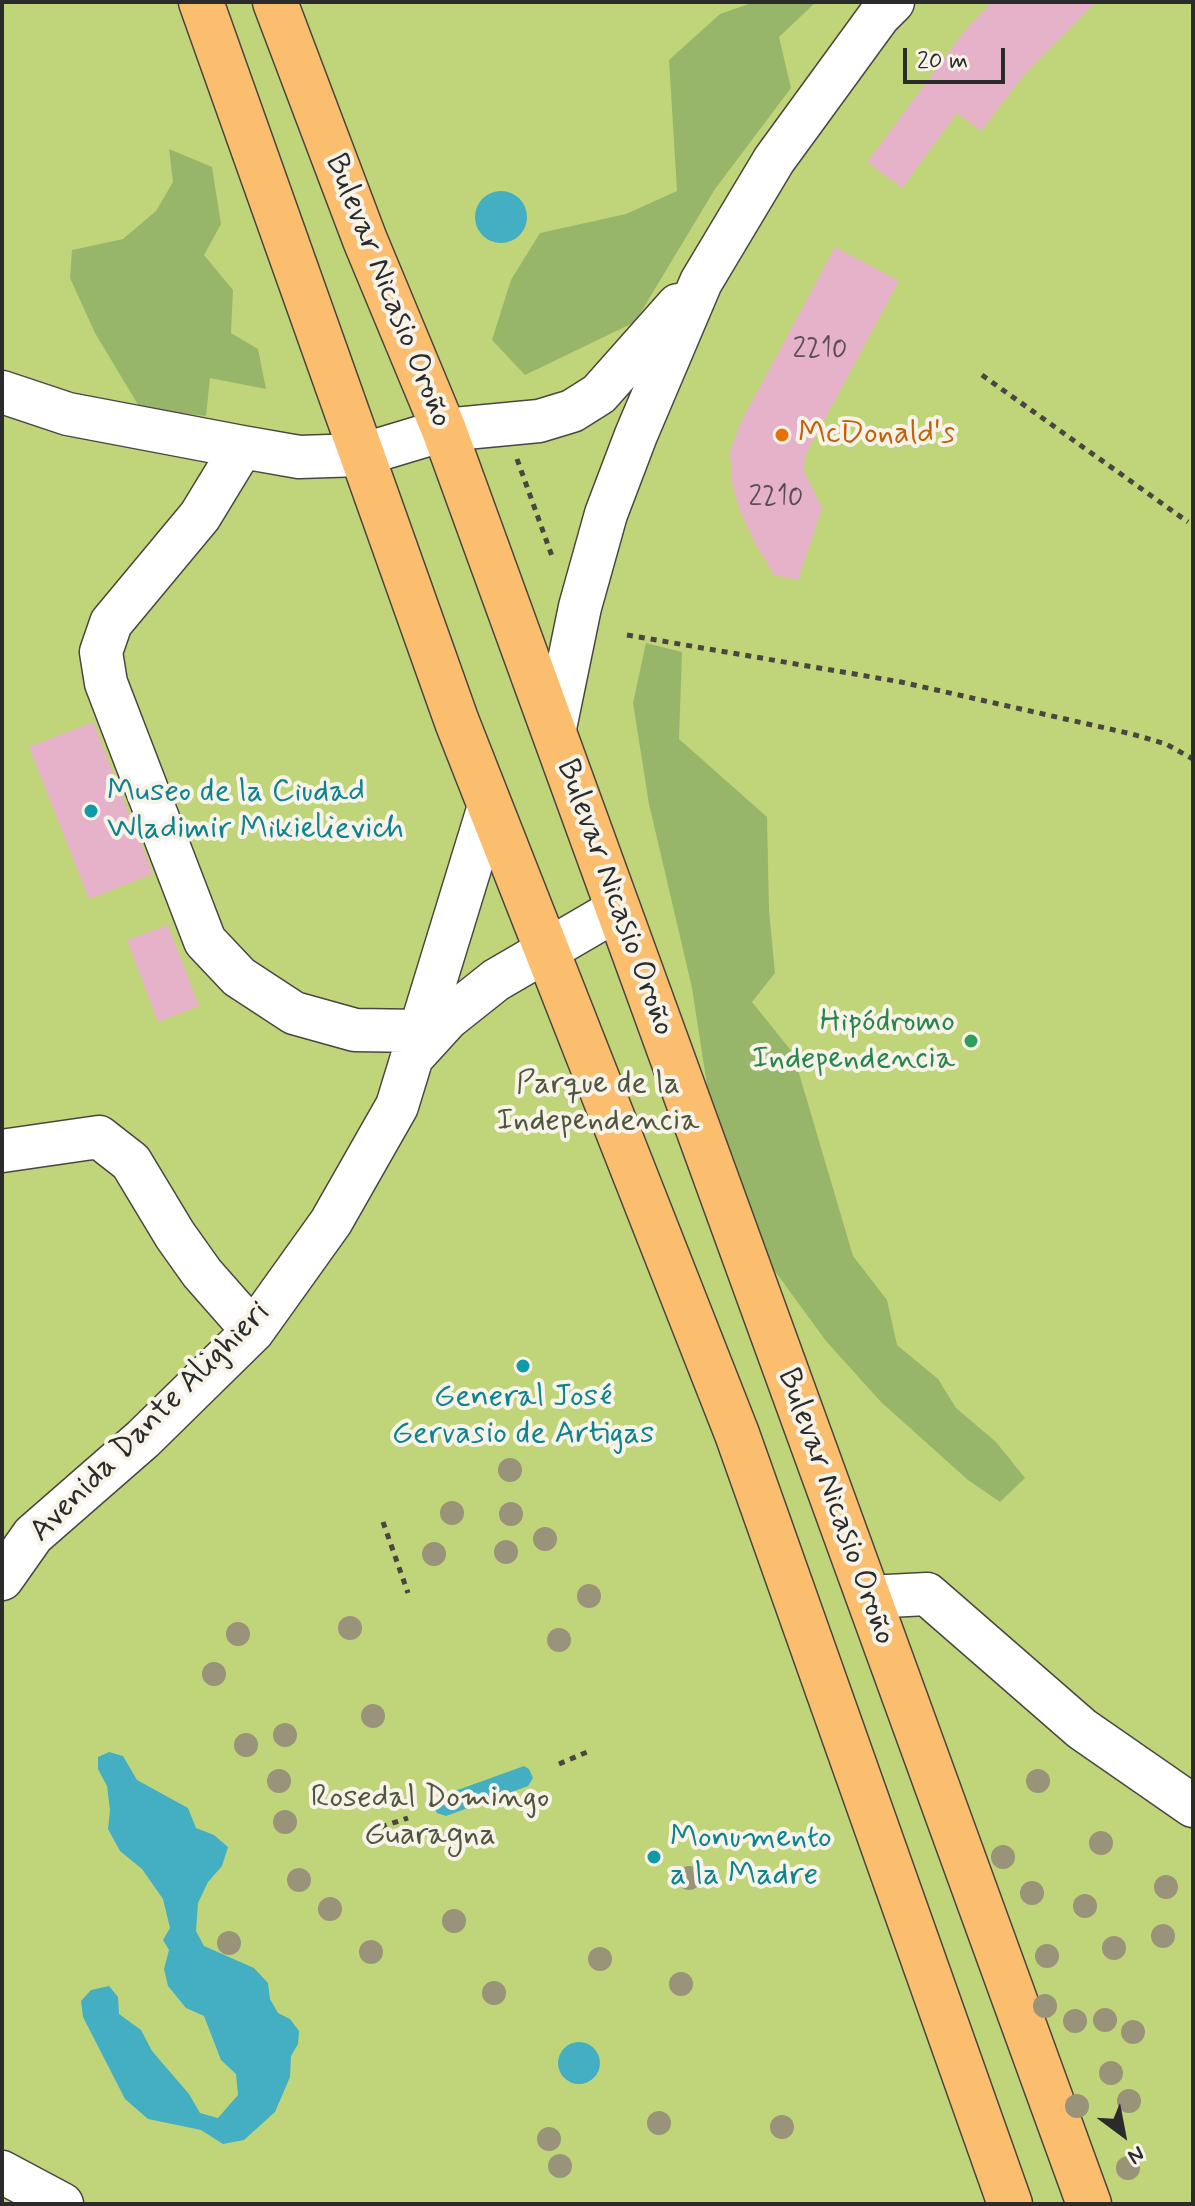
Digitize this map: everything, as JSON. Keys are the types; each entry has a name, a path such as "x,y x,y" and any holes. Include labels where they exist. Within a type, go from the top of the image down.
{"main road":[{"path":"201,2 489,806 737,1434 1010,2204"},
{"name":"Bulevar Nicasio Oroño","path":"275,2 365,240 444,430 1089,2204"}],"street":[{"path":"554,733 580,607 606,514 701,282 774,160 879,16 893,2"},
{"path":"2,392 68,414 242,447 299,457 361,455 444,430 539,421 572,411 599,394 701,282"},
{"path":"242,447 200,516 111,623 101,652 106,683 205,941 239,977 294,1013 417,1044"},
{"name":"Avenida Dante Alighieri","path":"2,1579 33,1535 143,1439 253,1331 331,1222 397,1106 489,806"},
{"name":"Avenida Dante Alighieri","path":"417,1044 496,980 618,909"},
{"path":"2,1151 99,1137 131,1162 202,1273 253,1331"},
{"path":"868,1597 927,1594 1082,1729 1193,1806"},
{"path":"2,2172 62,2204"}],"path":[{"path":"982,375 1188,522"},
{"path":"517,457 557,568"},
{"path":"627,635 901,682 1132,734 1166,744 1193,759"},
{"path":"383,1522 408,1593"},
{"path":"559,1764 587,1752"},
{"path":"381,1827 408,1818"}],"green space":[{"name":"Parque de la Independencia","path":"2,2 1193,2 1193,2204 2,2204"},
{"path":"754,2 816,2 779,37 791,88 715,189 635,322 525,375 492,340 511,280 540,233 626,214 677,191 669,60 720,14"},
{"path":"169,149 212,167 221,224 204,255 233,290 231,333 258,349 266,389 210,378 206,416 140,408 95,333 70,278 72,250 123,239 156,211 173,182"},
{"path":"646,643 682,652 679,739 767,817 769,910 775,973 752,1002 793,1053 853,1256 887,1300 897,1345 938,1379 956,1408 996,1442 1025,1478 1000,1502 968,1480 881,1402 826,1341 761,1252 711,1111 692,988 649,804 633,703"}],"water":[{"path":"501,191 519,199 527,217 519,235 501,243 483,235 475,217 483,199"},
{"path":"109,1752 123,1756 137,1780 188,1808 196,1828 214,1835 228,1847 222,1866 208,1882 198,1903 196,1931 204,1946 254,1968 268,1983 270,1999 278,2013 290,2019 299,2031 298,2044 291,2056 290,2077 275,2112 244,2140 223,2144 201,2130 148,2119 125,2099 83,2017 81,2001 91,1990 109,1986 118,1997 119,2014 141,2030 152,2051 189,2094 200,2113 218,2118 238,2095 236,2074 221,2060 204,2016 186,2008 168,1986 164,1969 169,1950 163,1940 170,1928 163,1899 142,1869 120,1851 108,1829 110,1810 107,1786 98,1769 98,1757"},
{"path":"524,1766 533,1778 528,1786 446,1816 437,1813 433,1805 441,1796"},
{"path":"579,2042 594,2048 600,2063 594,2078 579,2084 564,2078 558,2063 564,2048"}],"building":[{"path":"992,2 1096,2 1023,76 981,131 957,113 902,188 867,162 966,29"},
{"path":"835,247 899,281 805,456 804,471 822,508 798,580 774,575 755,543 740,511 732,483 730,452 741,422"},
{"name":"Museo de la Ciudad Wladimir Mikielievich","path":"93,722 153,874 89,899 29,747"},
{"path":"168,925 199,1006 158,1022 127,940"}],"place":[{"name":"McDonald's","path":"782,435"},
{"name":"Museo de la Ciudad Wladimir Mikielievich","path":"91,811"},
{"name":"Hipódromo Independencia","path":"971,1041"},
{"name":"General José Gervasio de Artigas","path":"523,1366"},
{"name":"Monumento a la Madre","path":"654,1857"}],"park label":[{"name":"Rosedal Domingo Guaragna","path":"430,1818"}]}
